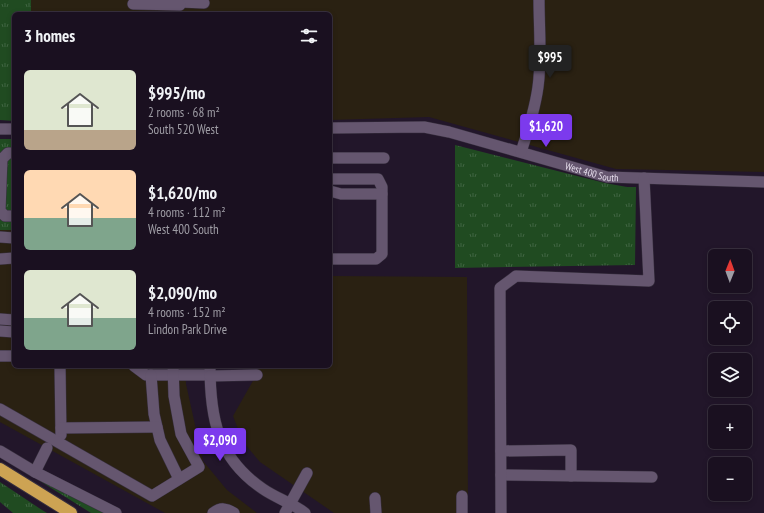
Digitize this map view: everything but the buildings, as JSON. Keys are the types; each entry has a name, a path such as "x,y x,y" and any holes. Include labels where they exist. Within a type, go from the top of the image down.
{"highway":[{"path":"0,469 71,513"}],"street":[{"path":"521,152 534,112 538,85 540,58 539,0"},
{"path":"133,4 180,5 204,3"},
{"name":"West 400 South","path":"332,128 424,127 521,152 607,178 764,182"},
{"path":"0,129 12,129"},
{"path":"12,153 8,153 2,159 0,211 5,216 12,216"},
{"path":"332,158 384,158"},
{"path":"501,513 500,288 516,276 649,281 644,178"},
{"path":"332,179 378,179 382,187 382,254 376,259 332,258"},
{"path":"332,191 341,194 382,194"},
{"path":"0,237 12,238"},
{"path":"0,258 12,258"},
{"path":"0,320 12,320"},
{"path":"0,331 12,332"},
{"path":"0,356 12,356"},
{"path":"60,368 62,444"},
{"path":"137,368 146,375 173,371 257,375"},
{"path":"0,409 152,496 199,467 181,434 174,396 173,371"},
{"path":"210,373 211,400 216,428 228,453 242,472 252,481 288,508 305,513"},
{"path":"151,375 154,414 160,440 180,479"},
{"path":"61,428 157,427"},
{"path":"35,472 47,448"},
{"path":"501,451 571,450 571,476"},
{"path":"0,451 35,472 116,513"},
{"path":"288,508 307,473"},
{"path":"501,476 652,477"},
{"path":"462,496 462,513"},
{"path":"375,498 376,513"},
{"path":"213,513 220,509 227,509 234,513"}],"shaded area":[{"path":"31,0 764,0 764,172 616,169 429,117 332,120 332,12 31,12"},
{"path":"0,230 12,230 12,368 185,368 186,384 203,461 227,490 257,513 165,513 0,422"},
{"path":"332,276 467,277 468,513 334,513 260,462 243,442 233,416 254,379 253,368 332,368"}],"green space":[{"path":"0,0 31,0 31,12 12,12 12,121 0,120"},
{"path":"0,139 12,139 12,230 0,230"},
{"path":"455,145 605,183 636,187 635,265 455,268"},
{"path":"0,456 109,513 91,513"},
{"path":"0,482 47,513 13,513 0,502"}]}
